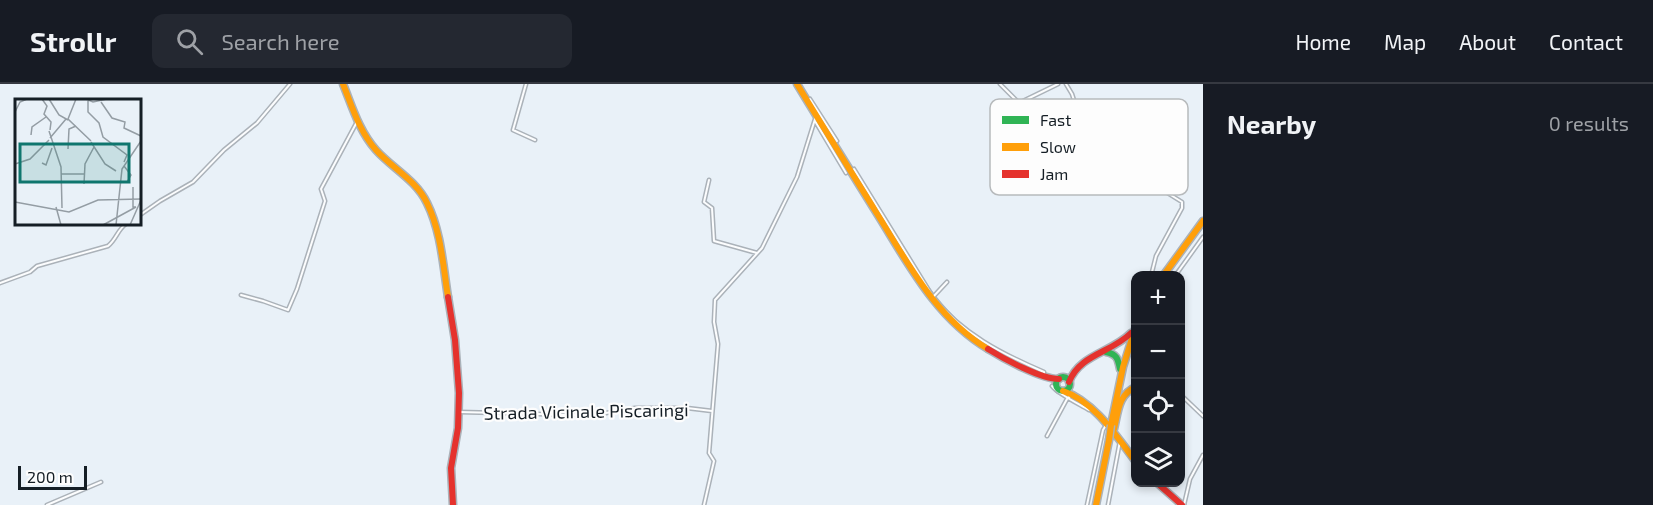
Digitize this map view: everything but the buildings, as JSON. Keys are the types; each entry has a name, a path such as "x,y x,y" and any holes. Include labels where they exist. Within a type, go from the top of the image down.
{"main road":[{"path":"343,84 366,137 376,150 417,188 436,226 455,340 459,393 459,412 451,468 453,505"},
{"path":"797,84 815,118 824,125 929,297 956,327 985,348 1044,376 1062,381 1070,396"},
{"path":"1168,271 1203,221"},
{"path":"1169,271 1203,226"},
{"path":"1131,334 1120,344 1086,360 1062,381 1059,389 1091,409 1111,426 1131,455"},
{"path":"1097,505 1123,367 1131,343"},
{"path":"1111,426 1131,347"},
{"path":"1102,352 1112,353 1120,363 1116,403"},
{"path":"1111,426 1123,394 1131,389"},
{"path":"1161,487 1183,505"}],"street":[{"path":"141,214 193,182 224,150 257,123 290,84"},
{"path":"526,84 513,130 535,140"},
{"path":"1000,84 1015,99"},
{"path":"1027,99 1058,84"},
{"path":"1066,84 1074,99"},
{"path":"810,99 824,125 837,141"},
{"path":"815,118 846,173"},
{"path":"704,505 714,461 709,453 718,344 714,322 715,300 759,252 797,177 815,118"},
{"path":"242,295 288,310 325,201 321,189 358,120"},
{"path":"854,169 875,207 933,297 948,314 975,336 1002,353 1044,372 1044,376"},
{"path":"709,180 704,202 712,208 714,241 759,252"},
{"path":"1152,271 1154,260 1182,208 1182,203 1170,195"},
{"path":"0,283 30,272 37,266 108,246 124,225"},
{"path":"1179,271 1203,237"},
{"path":"933,297 947,282"},
{"path":"1047,436 1070,396 1058,392 1062,381"},
{"path":"1185,399 1203,416"},
{"name":"Strada Vicinale Piscaringi","path":"459,412 576,415 592,411 606,413 634,408 687,408 712,411"},
{"path":"1087,505 1103,430 1111,426"},
{"path":"1108,505 1120,441"},
{"path":"1183,505 1190,479 1203,455"},
{"path":"47,505 101,482"}],"traffic: fast":[{"path":"1106,352 1113,354 1119,362 1120,369"},
{"path":"1063,377 1068,379 1070,384 1068,389 1063,391 1058,389 1056,384 1058,379 1063,377"}],"traffic: slow":[{"path":"343,84 356,118 370,143 382,157 417,188 427,203 438,237 448,297"},
{"path":"797,84 924,288 953,321 988,349"},
{"path":"1167,271 1203,221"},
{"path":"1111,425 1123,367 1131,342"},
{"path":"1114,429 1122,399 1131,390"},
{"path":"1063,391 1095,411 1131,455"},
{"path":"1109,440 1111,425"},
{"path":"1096,505 1109,440"}],"traffic: jam":[{"path":"448,297 455,340 459,393 458,428 451,468 453,505"},
{"path":"1069,382 1074,373 1088,359 1123,340 1131,333"},
{"path":"988,349 1033,372 1059,379"},
{"path":"1162,487 1182,505"}]}
